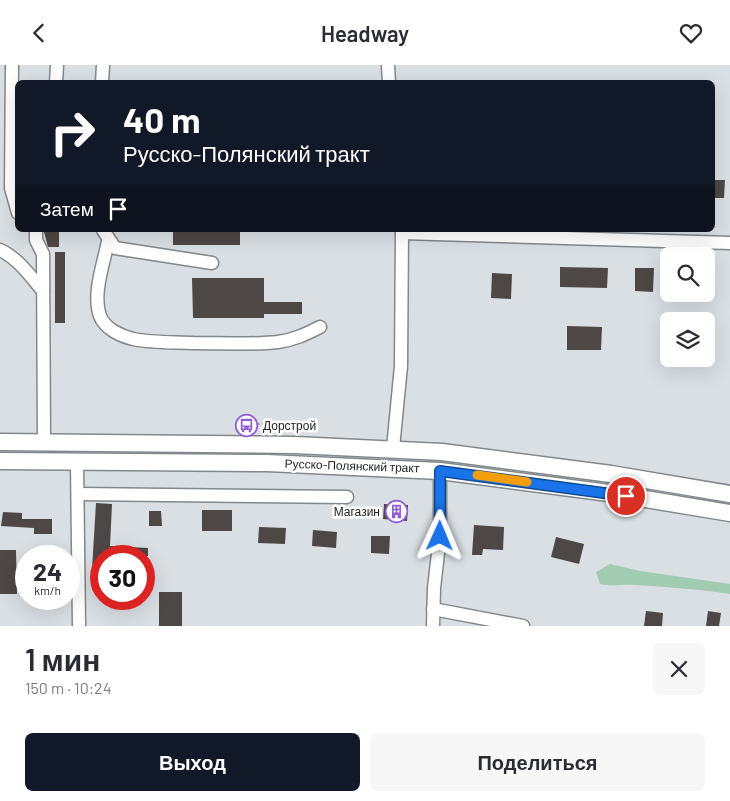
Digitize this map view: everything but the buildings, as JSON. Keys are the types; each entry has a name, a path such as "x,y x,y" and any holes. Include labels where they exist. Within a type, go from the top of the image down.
{"main road":[{"name":"Русско-Полянский тракт","path":"0,442 393,448 442,451 611,474 730,494"},
{"name":"Русско-Полянский тракт","path":"0,461 267,463 440,471 608,493 730,513"}],"street":[{"path":"56,80 57,65"},
{"path":"102,80 103,65"},
{"path":"388,65 389,80"},
{"path":"8,73 5,137 11,188 15,202"},
{"path":"393,448 401,366 402,232 730,243"},
{"path":"34,233 43,254 44,442"},
{"path":"105,235 115,248 126,251 212,263"},
{"path":"105,235 98,303 100,317 107,326 122,335 135,339 168,342 244,344 278,342 299,338 320,327"},
{"path":"2,250 44,291"},
{"path":"77,462 79,626"},
{"path":"434,626 433,609 440,536 440,471"},
{"path":"78,494 347,497"},
{"path":"433,609 523,626"},
{"path":"451,613 459,626"}],"path":[{"path":"237,424 270,425 296,429"}],"green space":[{"path":"610,564 640,571 730,584 730,594 671,587 600,584 596,572"}],"slow traffic":[{"path":"477,475 527,482"}],"place":[{"name":"Дорстрой","path":"247,426"},
{"name":"Магазин","path":"396,512"}],"route":[{"path":"440,536 440,471 626,496"}]}
